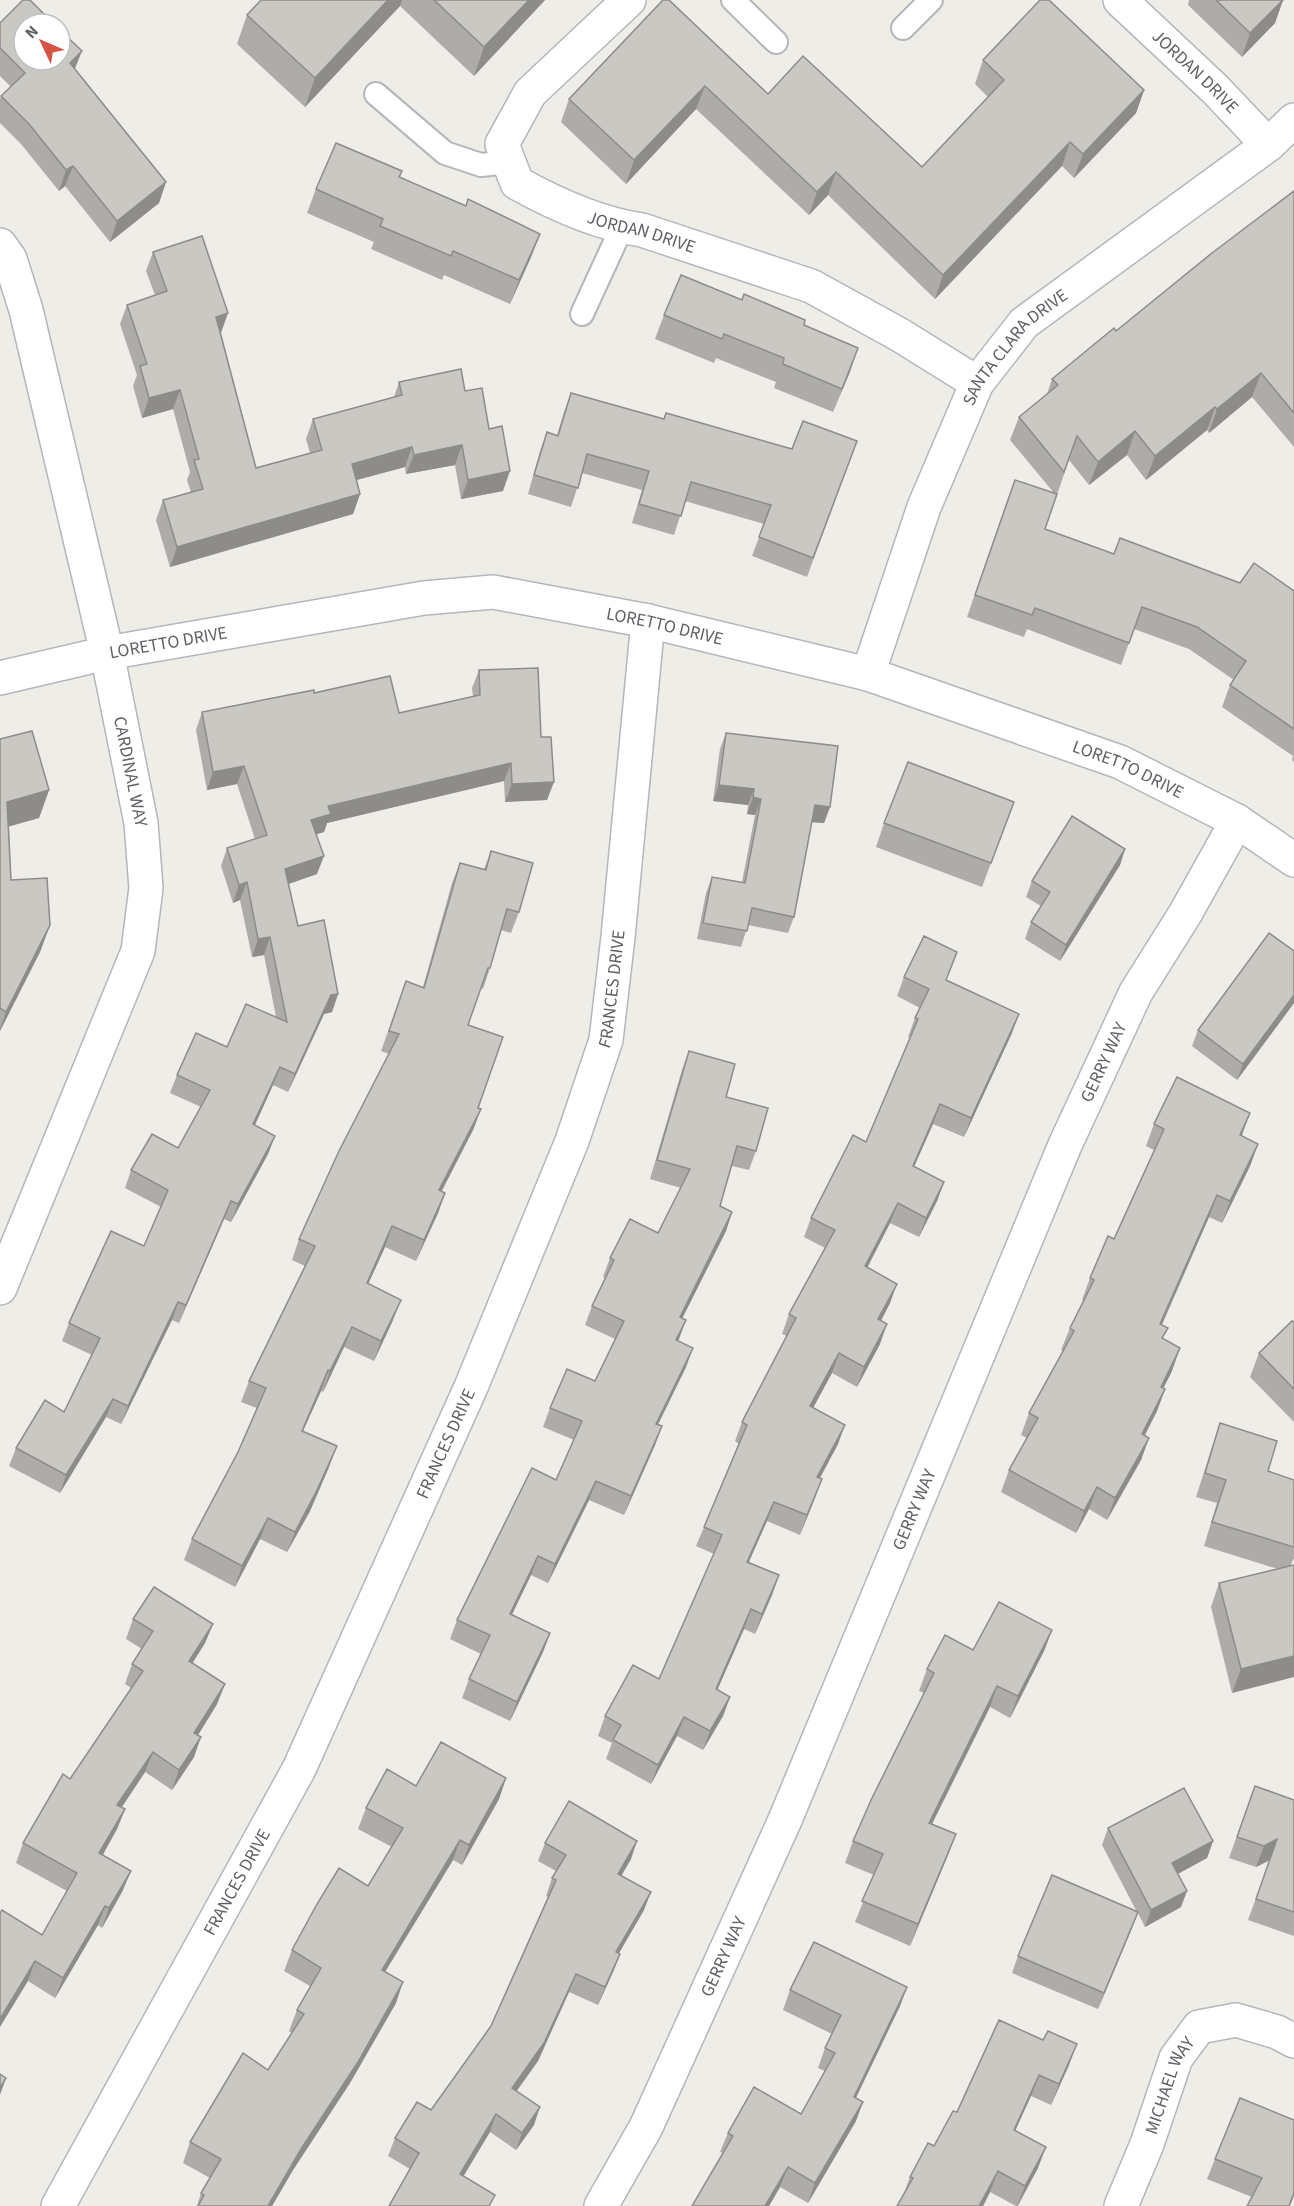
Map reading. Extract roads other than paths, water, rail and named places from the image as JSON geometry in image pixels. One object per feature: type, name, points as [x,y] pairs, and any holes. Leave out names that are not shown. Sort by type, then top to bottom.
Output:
[{"type":"street","name":"JORDAN DRIVE","points":[[629,0],[530,93],[502,144],[517,183],[546,199],[622,227],[642,230],[811,286],[900,335],[977,383]]},
{"type":"street","name":"JORDAN DRIVE","points":[[1120,0],[1215,89],[1268,145]]},
{"type":"street","name":"SANTA CLARA DRIVE","points":[[868,674],[924,507],[977,383],[1024,323],[1268,145],[1294,120]]},
{"type":"street","name":"CARDINAL WAY","points":[[0,245],[10,259],[26,310],[107,653],[141,824],[146,888],[138,951],[0,1288]]},
{"type":"street","name":"LORETTO DRIVE","points":[[0,678],[107,653],[424,598],[493,592],[648,621],[868,674],[1120,762],[1237,821],[1294,860]]},
{"type":"street","name":"FRANCES DRIVE","points":[[58,2206],[299,1768],[471,1387],[572,1142],[606,1040],[648,621]]},
{"type":"street","name":"GERRY WAY","points":[[601,2206],[646,2127],[785,1820],[1065,1145],[1136,992],[1185,914],[1237,821]]},
{"type":"street","name":"MICHAEL WAY","points":[[1121,2206],[1147,2144],[1176,2058],[1199,2027],[1236,2020],[1277,2032],[1294,2042]]},
{"type":"lane","points":[[734,0],[776,42]]},
{"type":"lane","points":[[903,28],[931,0]]},
{"type":"lane","points":[[376,94],[445,153],[481,165],[509,162]]},
{"type":"lane","points":[[582,314],[622,227]]}]
